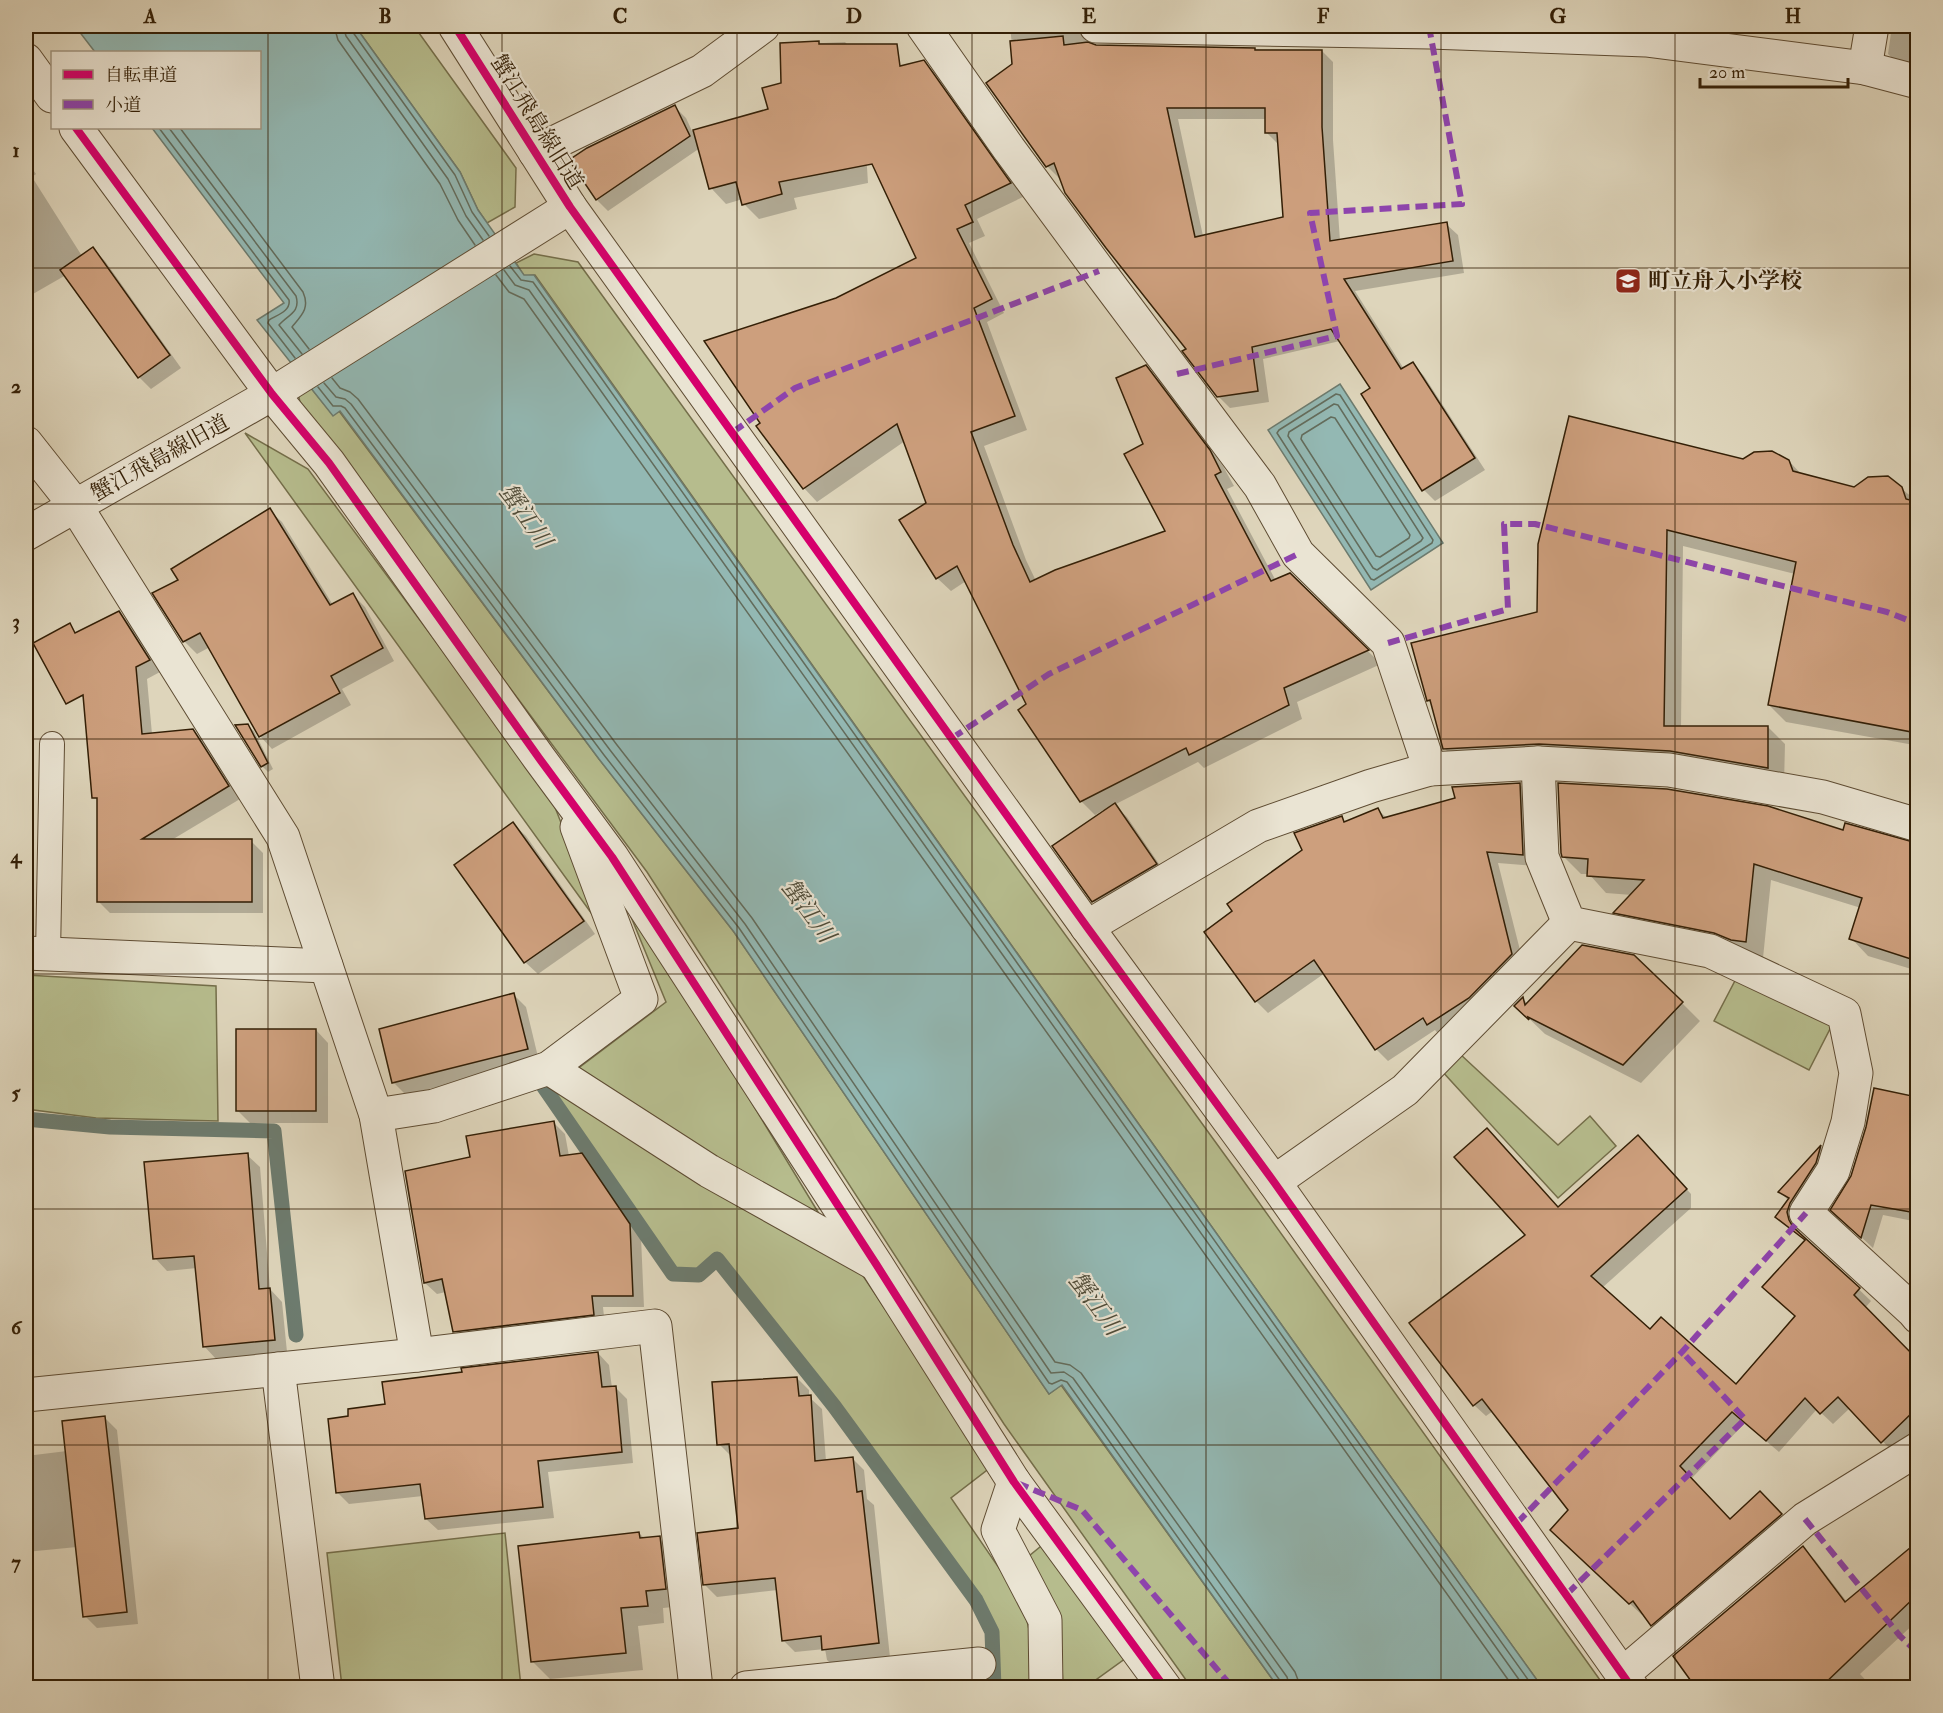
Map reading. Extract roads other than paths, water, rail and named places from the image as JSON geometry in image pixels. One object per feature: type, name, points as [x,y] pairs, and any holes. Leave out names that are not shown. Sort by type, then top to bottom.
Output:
[{"type":"street","name":"蟹江飛島線旧道","points":[[26,534],[280,389],[570,207],[455,26]]},
{"type":"street","points":[[535,152],[702,71],[763,26]]},
{"type":"street","points":[[923,26],[1092,262],[1260,486],[1298,554],[1388,643],[1430,769]]},
{"type":"street","points":[[1096,26],[1442,33],[1646,40],[1865,68],[1917,82]]},
{"type":"street","points":[[1865,68],[1872,26]]},
{"type":"street","points":[[26,60],[51,95]]},
{"type":"street","points":[[77,129],[280,389],[329,464],[612,857],[876,1264],[1014,1482],[1165,1688]]},
{"type":"street","points":[[570,207],[1087,927],[1274,1182],[1628,1681],[1805,1519],[1917,1449]]},
{"type":"street","points":[[26,443],[75,506],[283,837],[376,1115],[417,1354]]},
{"type":"street","points":[[1538,763],[1542,857],[1569,923]]},
{"type":"street","points":[[1087,927],[1258,826],[1371,786],[1430,769],[1538,763],[1669,770],[1823,797],[1917,825]]},
{"type":"street","points":[[376,1115],[434,1106],[549,1068],[641,999],[564,793]]},
{"type":"street","points":[[1274,1182],[1405,1090],[1569,923]]},
{"type":"street","points":[[1569,923],[1710,951],[1844,1014],[1856,1073],[1848,1122],[1833,1171],[1806,1213],[1916,1306]]},
{"type":"street","points":[[37,953],[326,966]]},
{"type":"street","points":[[549,1068],[708,1171],[876,1264]]},
{"type":"street","points":[[26,1395],[417,1354],[655,1326],[696,1688]]},
{"type":"street","points":[[278,1368],[318,1688]]},
{"type":"street","points":[[1014,1482],[998,1530],[1045,1620],[1046,1688]]},
{"type":"street","points":[[746,1688],[979,1664]]},
{"type":"lane","points":[[37,953],[52,744]]},
{"type":"water","name":"蟹江川","points":[[75,26],[355,26],[460,172],[478,210],[524,275],[534,275],[1542,1687],[1278,1687],[1062,1385],[1049,1394],[734,932],[599,759],[340,411],[333,416],[257,320],[284,303],[153,129],[261,129],[261,51],[94,51]]},
{"type":"water","points":[[1340,384],[1443,543],[1371,590],[1268,430]]},
{"type":"waterway","points":[[529,1083],[539,1080],[673,1274],[699,1275],[717,1259],[834,1406],[976,1600],[992,1632],[994,1688]]},
{"type":"waterway","points":[[26,1119],[110,1127],[274,1131],[296,1335]]},
{"type":"place","name":"町立舟入小学校","points":[[1628,281]]}]
